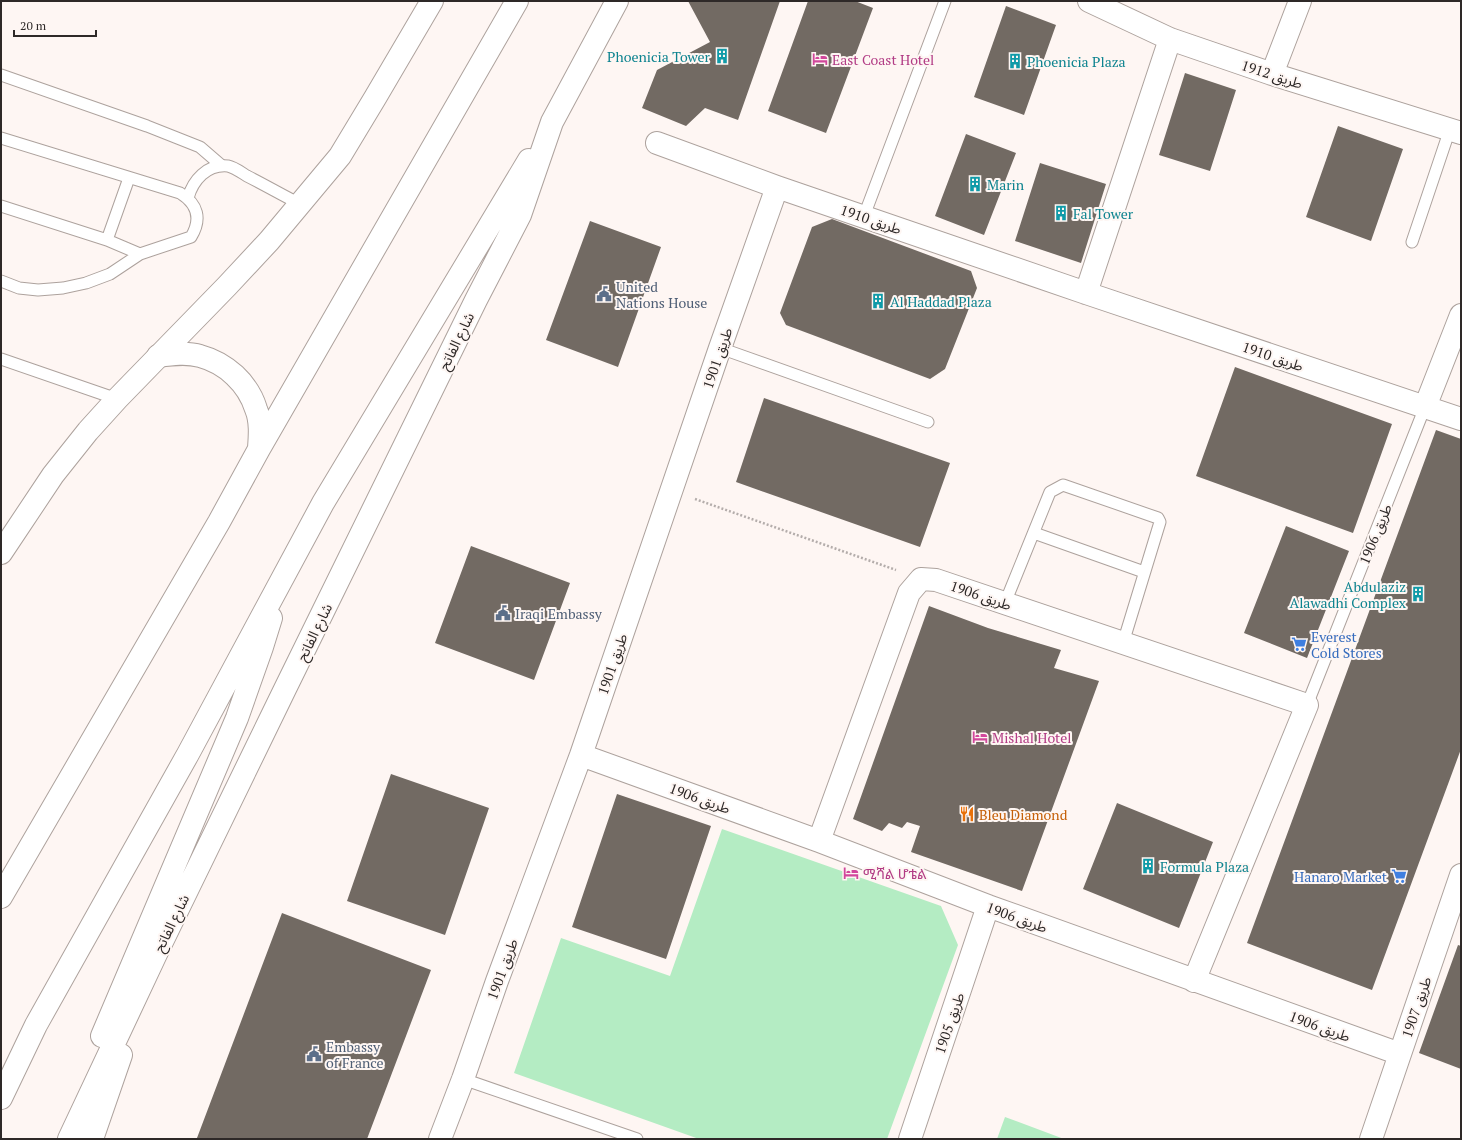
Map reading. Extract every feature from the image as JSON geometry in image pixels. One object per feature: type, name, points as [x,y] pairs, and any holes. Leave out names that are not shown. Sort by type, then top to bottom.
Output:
[{"type":"street","points":[[1,554],[53,475],[88,431],[117,398],[264,247],[340,156],[432,1]]},
{"type":"street","points":[[1,897],[215,529],[259,449],[517,1]]},
{"type":"street","name":"شارع الفاتح","points":[[1,1098],[36,1025],[188,754],[327,497],[552,122],[617,1]]},
{"type":"street","name":"طريق 1912","points":[[1089,1],[1170,39],[1272,74],[1456,131]]},
{"type":"street","points":[[1272,74],[1300,1]]},
{"type":"street","points":[[1086,293],[1170,39]]},
{"type":"street","name":"شارع الفاتح","points":[[68,1139],[156,954],[469,314],[520,216],[552,122]]},
{"type":"street","name":"طريق 1910","points":[[657,142],[777,187],[1461,419]]},
{"type":"street","name":"طريق 1901","points":[[440,1139],[581,755],[720,348],[777,187]]},
{"type":"street","points":[[1425,407],[1461,315]]},
{"type":"street","points":[[158,356],[180,353],[200,356],[219,363],[235,375],[248,391],[257,409],[260,429],[259,449]]},
{"type":"street","points":[[60,1139],[65,1120],[237,718],[262,647],[284,575]]},
{"type":"street","points":[[819,841],[909,593],[920,579]]},
{"type":"street","name":"طريق 1906","points":[[920,579],[936,580],[1307,705],[1194,981]]},
{"type":"street","name":"طريق 1906","points":[[581,755],[819,841],[988,906],[1400,1054]]},
{"type":"street","name":"طريق 1907","points":[[1371,1139],[1461,875]]},
{"type":"street","name":"طريق 1905","points":[[910,1139],[988,906]]},
{"type":"street","points":[[92,1139],[156,954]]},
{"type":"lane","points":[[864,216],[945,1]]},
{"type":"lane","points":[[1,75],[147,126],[200,147],[222,166]]},
{"type":"lane","points":[[1412,242],[1456,131]]},
{"type":"lane","points":[[1,138],[180,193],[188,198],[194,206],[197,215],[197,223],[191,237],[140,254],[110,274],[86,283],[63,288],[38,290],[19,288],[1,281]]},
{"type":"lane","points":[[188,198],[191,188],[197,179],[209,170],[222,166],[229,166],[300,204]]},
{"type":"lane","points":[[107,240],[129,178]]},
{"type":"lane","points":[[1,206],[107,240],[140,254]]},
{"type":"lane","points":[[720,348],[928,422]]},
{"type":"lane","points":[[1,359],[117,398]]},
{"type":"lane","name":"طريق 1906","points":[[1307,705],[1425,407]]},
{"type":"lane","points":[[1004,603],[1050,492],[1063,485],[1151,515],[1158,518],[1160,522],[1123,643]]},
{"type":"lane","points":[[1034,533],[1144,572]]},
{"type":"lane","points":[[463,1079],[637,1139]]},
{"type":"path","points":[[672,491],[920,579]]},
{"type":"green space","points":[[722,829],[941,906],[958,945],[887,1139],[699,1139],[514,1073],[561,938],[670,976]]},
{"type":"green space","points":[[1005,1117],[1064,1139],[997,1139]]},
{"type":"building","name":"Phoenicia Tower","points":[[688,1],[780,1],[738,120],[705,108],[686,126],[642,108],[657,70],[710,42]]},
{"type":"building","name":"East Coast Hotel","points":[[808,1],[855,1],[873,8],[826,133],[768,111]]},
{"type":"building","name":"Phoenicia Plaza","points":[[1006,6],[1056,25],[1024,115],[974,97]]},
{"type":"building","points":[[1185,73],[1236,90],[1210,171],[1159,155]]},
{"type":"building","points":[[1338,126],[1403,149],[1371,241],[1306,217]]},
{"type":"building","name":"Marin","points":[[966,134],[1016,153],[984,235],[935,216]]},
{"type":"building","name":"Fal Tower","points":[[1040,163],[1106,184],[1081,263],[1015,241]]},
{"type":"building","name":"Al Haddad Plaza","points":[[832,219],[971,271],[977,288],[945,369],[930,379],[786,325],[780,313],[812,227]]},
{"type":"building","name":"United Nations House","points":[[590,221],[661,247],[618,367],[546,340]]},
{"type":"building","points":[[1235,367],[1392,424],[1353,533],[1196,476]]},
{"type":"building","points":[[764,398],[950,463],[920,547],[736,482]]},
{"type":"building","name":"Abdulaziz Alawadhi Complex","points":[[1436,430],[1461,439],[1461,749],[1372,990],[1247,943]]},
{"type":"building","points":[[1286,526],[1349,551],[1307,658],[1244,633]]},
{"type":"building","name":"Iraqi Embassy","points":[[471,546],[570,583],[534,680],[435,643]]},
{"type":"building","name":"Mishal Hotel","points":[[929,606],[988,628],[1061,650],[1054,668],[1099,681],[1022,891],[911,852],[920,826],[907,822],[902,828],[889,823],[882,831],[853,819]]},
{"type":"building","points":[[391,774],[489,808],[445,935],[347,901]]},
{"type":"building","points":[[617,794],[711,826],[666,959],[572,927]]},
{"type":"building","name":"Formula Plaza","points":[[1117,803],[1213,842],[1179,928],[1083,889]]},
{"type":"building","name":"Embassy of France","points":[[282,913],[431,970],[367,1139],[197,1138]]},
{"type":"building","points":[[1458,945],[1461,946],[1461,1069],[1419,1053]]},
{"type":"place","name":"Phoenicia Tower","points":[[722,56]]},
{"type":"place","name":"East Coast Hotel","points":[[820,59]]},
{"type":"place","name":"Phoenicia Plaza","points":[[1015,61]]},
{"type":"place","name":"Marin","points":[[975,184]]},
{"type":"place","name":"Fal Tower","points":[[1061,213]]},
{"type":"place","name":"United Nations House","points":[[604,294]]},
{"type":"place","name":"Al Haddad Plaza","points":[[878,301]]},
{"type":"place","name":"Abdulaziz Alawadhi Complex","points":[[1418,594]]},
{"type":"place","name":"Iraqi Embassy","points":[[503,613]]},
{"type":"place","name":"Everest Cold Stores","points":[[1299,644]]},
{"type":"place","name":"Mishal Hotel","points":[[980,737]]},
{"type":"place","name":"Bleu Diamond","points":[[967,814]]},
{"type":"place","name":"Formula Plaza","points":[[1148,866]]},
{"type":"place","name":"ሚሻል ሆቴል","points":[[851,873]]},
{"type":"place","name":"Hanaro Market","points":[[1399,876]]},
{"type":"place","name":"Embassy of France","points":[[314,1054]]}]
